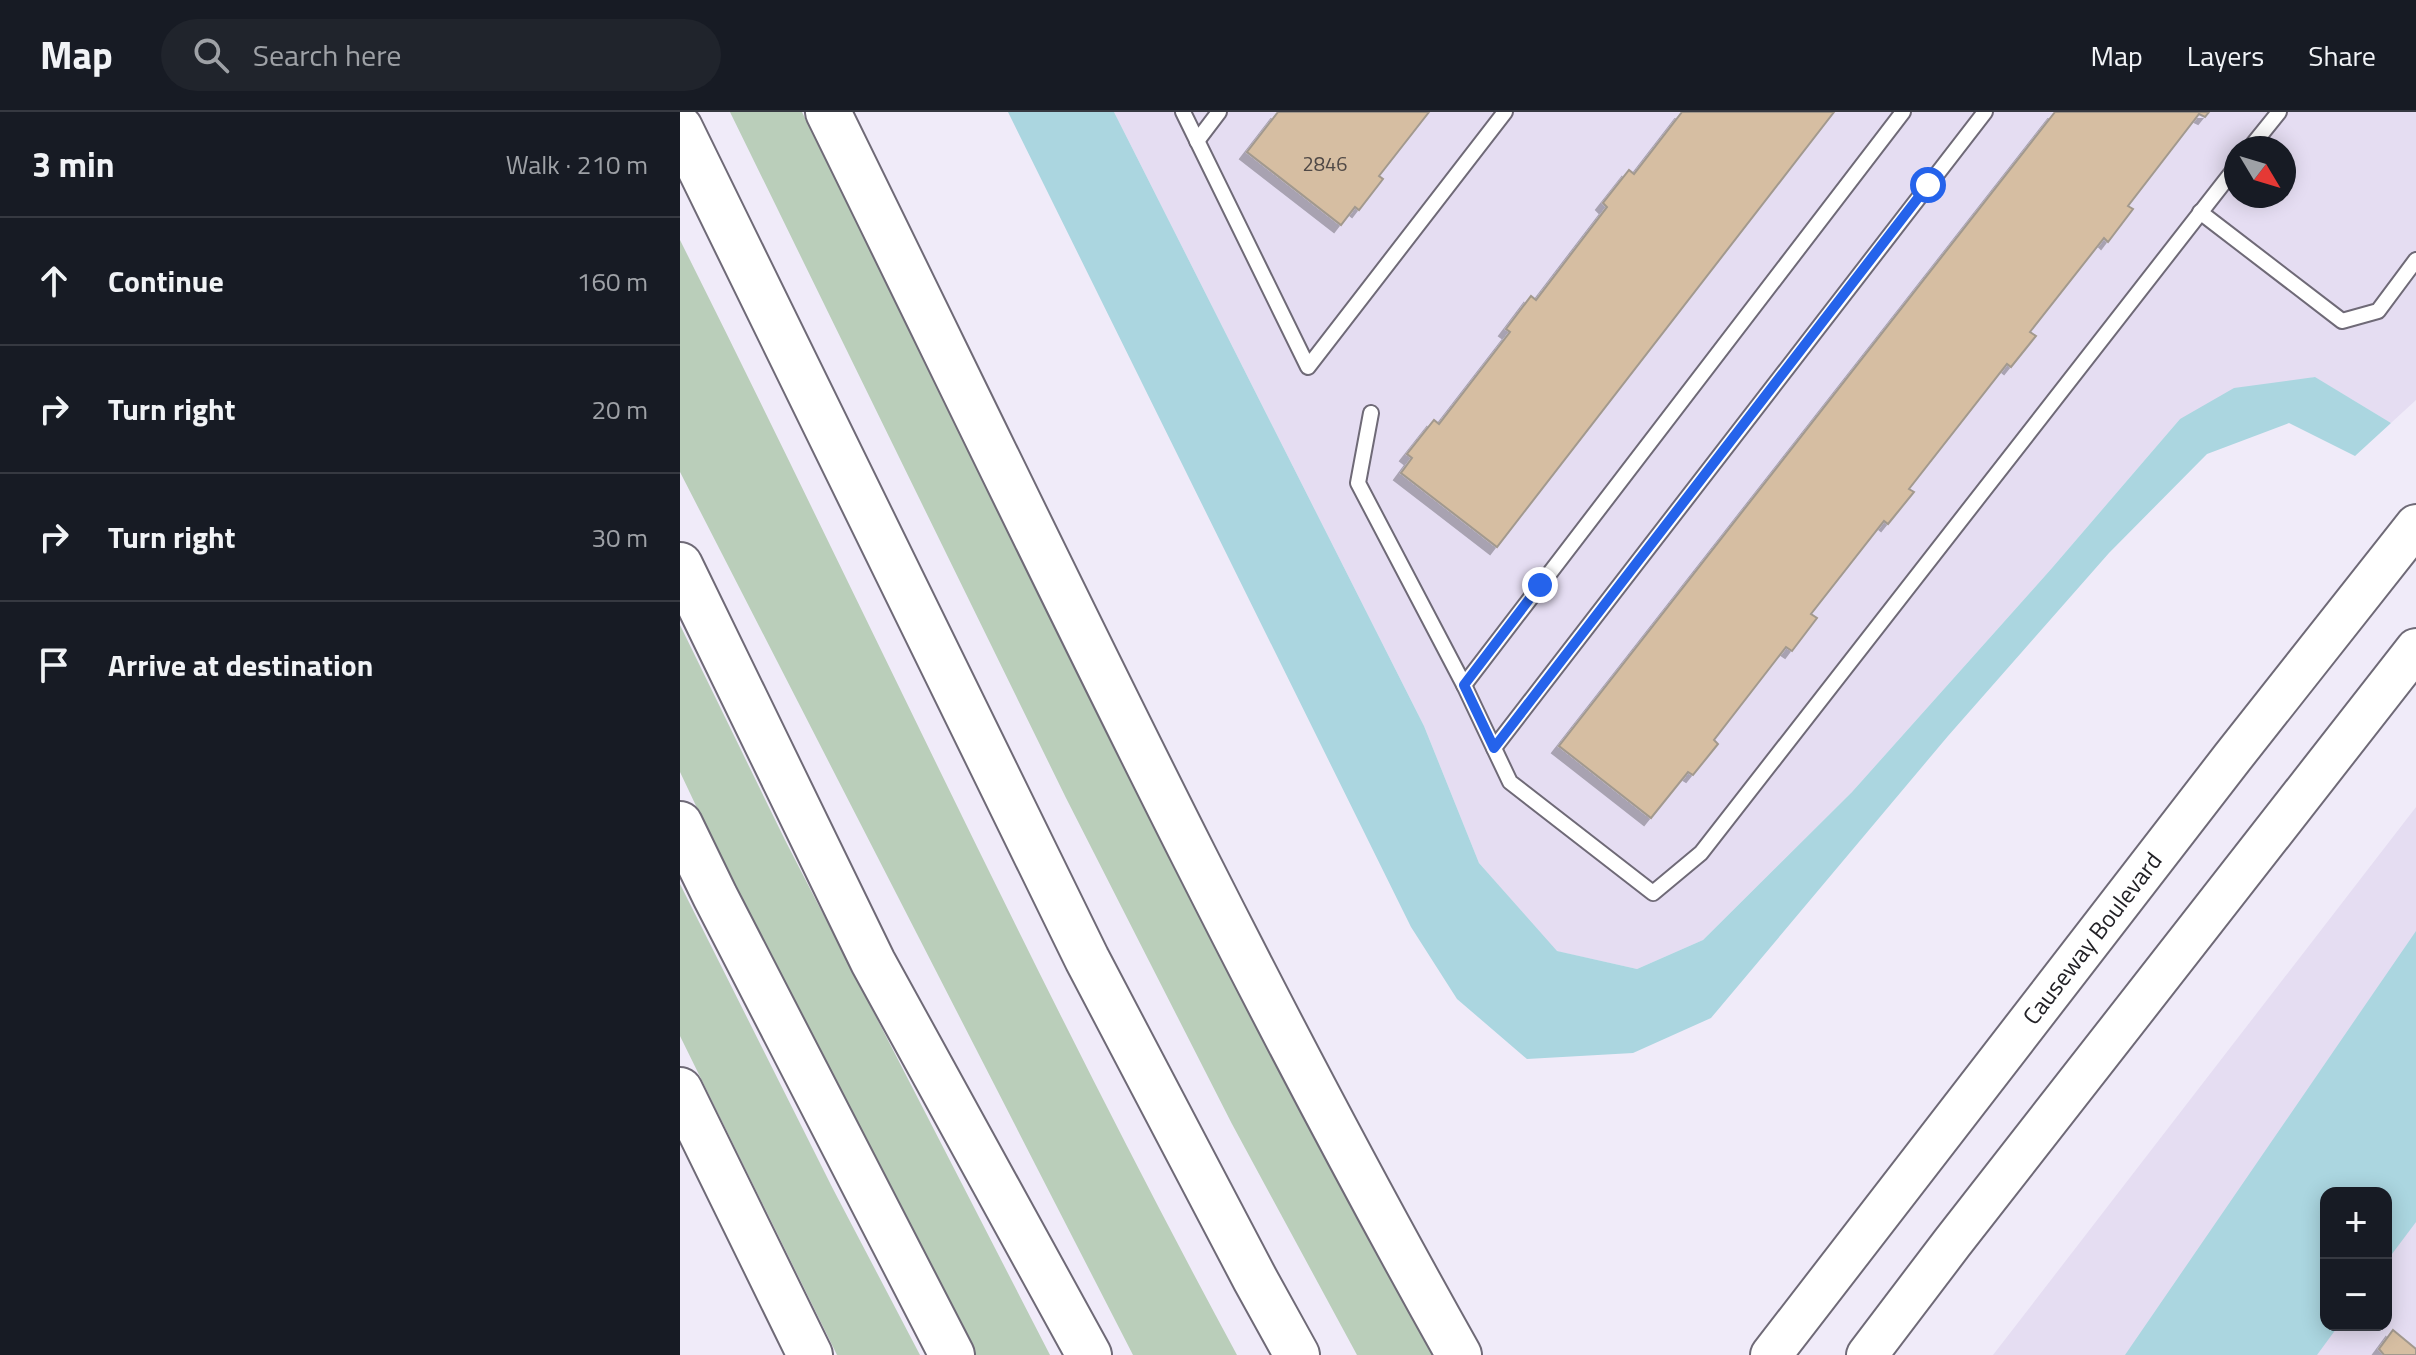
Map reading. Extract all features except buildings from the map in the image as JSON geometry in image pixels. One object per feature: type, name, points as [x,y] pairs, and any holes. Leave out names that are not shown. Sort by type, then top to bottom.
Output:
[{"type":"highway","points":[[828,112],[1214,898],[1328,1116],[1459,1355]]},
{"type":"highway","points":[[680,128],[1087,959],[1297,1355]]},
{"type":"highway","points":[[680,565],[873,962],[1089,1355]]},
{"type":"highway","points":[[680,824],[952,1355]]},
{"type":"highway","points":[[680,1090],[810,1355]]},
{"type":"main road","name":"Causeway Boulevard","points":[[1771,1355],[2416,525]]},
{"type":"main road","points":[[1867,1355],[2416,649]]},
{"type":"lane","points":[[1183,112],[1308,367],[1505,112]]},
{"type":"lane","points":[[1197,141],[1219,112]]},
{"type":"lane","points":[[1464,685],[1903,112]]},
{"type":"lane","points":[[1494,748],[1985,112]]},
{"type":"lane","points":[[2260,136],[2279,112]]},
{"type":"lane","points":[[1371,413],[1358,483],[1464,685],[1510,782],[1653,893],[1701,853],[2224,182]]},
{"type":"lane","points":[[2200,212],[2342,321],[2378,311],[2416,260]]},
{"type":"shaded area","points":[[1114,112],[2416,112],[2416,400],[2391,423],[2314,377],[2180,419],[1852,792],[1703,940],[1637,969],[1556,951],[1479,863],[1424,726]]},
{"type":"shaded area","points":[[2416,807],[2416,1355],[1993,1355]]},
{"type":"green space","points":[[730,112],[802,112],[1193,903],[1306,1123],[1433,1355],[1357,1355],[1232,1124],[1066,798]]},
{"type":"green space","points":[[680,240],[1023,939],[1237,1355],[1133,1355],[680,472]]},
{"type":"green space","points":[[680,625],[785,840],[1050,1355],[969,1355],[859,1150],[680,772]]},
{"type":"green space","points":[[680,884],[920,1355],[837,1355],[680,1036]]},
{"type":"water","points":[[1008,112],[1114,112],[1424,726],[1479,863],[1557,951],[1637,969],[1703,940],[1852,792],[2180,419],[2234,388],[2315,377],[2391,423],[2355,456],[2289,423],[2207,454],[2109,553],[1948,736],[1711,1018],[1633,1053],[1527,1059],[1457,999],[1411,927]]},
{"type":"water","points":[[2416,931],[2416,1222],[2392,1254],[2392,1187],[2320,1187],[2320,1331],[2335,1331],[2317,1355],[2125,1355]]},
{"type":"route","points":[[1540,585],[1464,685],[1494,748],[1928,185]]}]
